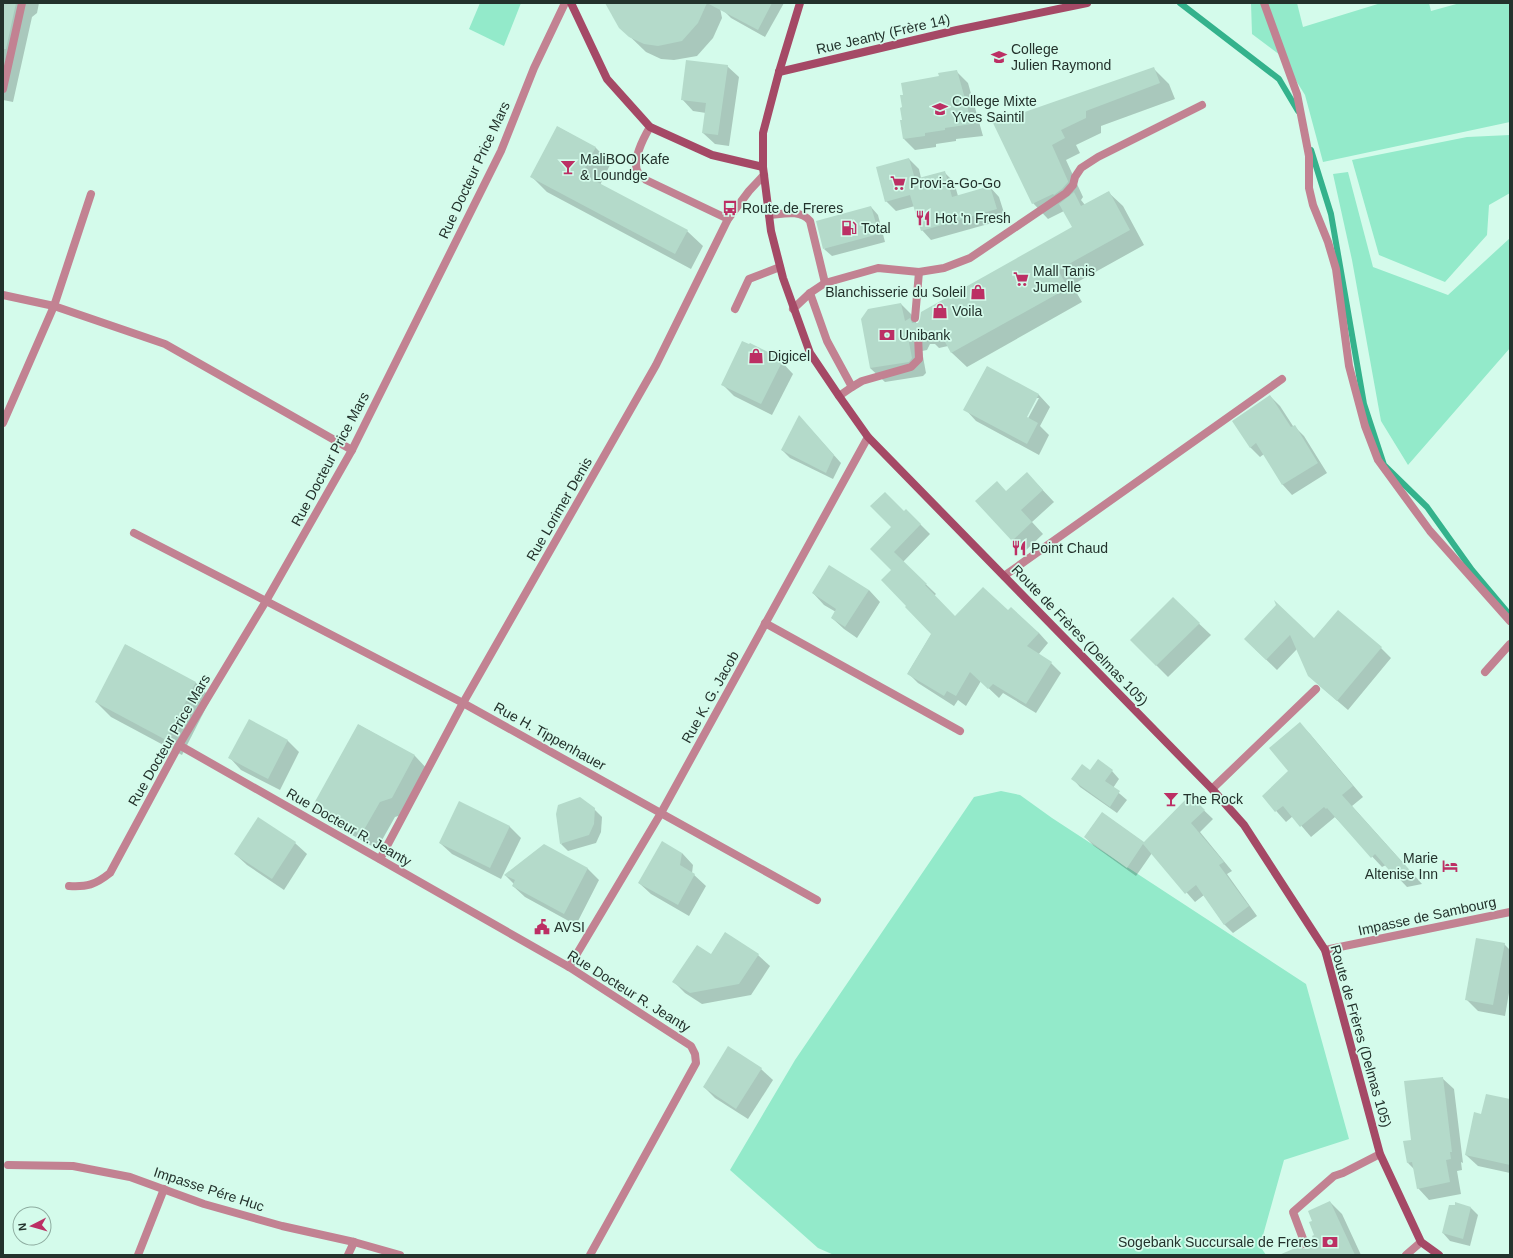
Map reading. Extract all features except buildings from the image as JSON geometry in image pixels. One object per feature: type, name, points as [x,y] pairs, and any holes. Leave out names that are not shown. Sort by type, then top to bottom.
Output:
[{"type":"main road","points":[[571,3],[607,79],[650,127],[712,155],[764,171]]},
{"type":"main road","name":"Route de Frères (Delmas 105)","points":[[800,3],[779,72],[763,133],[764,171],[771,231],[780,267],[793,309],[810,353],[868,436],[1212,789],[1244,825],[1325,950],[1380,1154],[1421,1242],[1439,1255]]},
{"type":"main road","name":"Rue Jeanty (Frère 14)","points":[[779,72],[956,30],[1087,3]]},
{"type":"street","points":[[3,89],[22,3]]},
{"type":"street","name":"Rue Docteur Price Mars","points":[[69,886],[89,886],[99,882],[110,873],[179,745],[266,601],[352,450],[501,151],[534,68],[566,3]]},
{"type":"street","points":[[1264,3],[1297,94],[1309,156],[1309,188],[1312,205],[1328,242],[1336,269],[1349,366],[1365,426],[1378,460],[1430,531],[1510,622]]},
{"type":"street","points":[[793,309],[810,293],[825,283],[878,268],[918,272],[944,268],[970,258],[1066,193],[1073,185],[1075,177],[1081,168],[1098,157],[1202,105]]},
{"type":"street","points":[[650,127],[641,143],[636,164],[639,174],[646,180],[728,219]]},
{"type":"street","name":"Rue Lorimer Denis","points":[[380,859],[463,703],[656,365],[728,219],[764,171]]},
{"type":"street","points":[[3,422],[54,306],[91,194]]},
{"type":"street","points":[[769,215],[789,213],[801,214],[807,217],[810,221],[825,283]]},
{"type":"street","points":[[735,309],[749,279],[780,267]]},
{"type":"street","points":[[915,318],[918,272]]},
{"type":"street","points":[[810,293],[827,341],[852,387]]},
{"type":"street","points":[[3,294],[54,306],[165,344],[352,450]]},
{"type":"street","points":[[839,396],[862,381],[911,368],[919,359],[918,335]]},
{"type":"street","points":[[1004,576],[1282,379]]},
{"type":"street","name":"Rue K. G. Jacob","points":[[569,968],[660,813],[868,436]]},
{"type":"street","name":"Rue H. Tippenhauer","points":[[134,533],[463,703],[817,900]]},
{"type":"street","points":[[766,623],[960,731]]},
{"type":"street","points":[[1484,672],[1510,644]]},
{"type":"street","points":[[1212,789],[1316,689]]},
{"type":"street","name":"Rue Docteur R. Jeanty","points":[[179,745],[569,968],[691,1046],[695,1054],[696,1063],[590,1255]]},
{"type":"street","name":"Impasse de Sambourg","points":[[1325,950],[1510,912]]},
{"type":"street","points":[[1305,1244],[1293,1212],[1334,1176],[1380,1154]]},
{"type":"street","name":"Impasse Pére Huc","points":[[8,1165],[73,1166],[130,1177],[211,1206],[282,1226],[354,1242],[400,1255]]},
{"type":"street","points":[[138,1255],[164,1189]]},
{"type":"street","points":[[348,1255],[354,1242]]},
{"type":"street","points":[[1406,1255],[1421,1242]]},
{"type":"green space","points":[[480,3],[521,3],[504,46],[469,29]]},
{"type":"green space","points":[[1251,3],[1297,3],[1303,27],[1381,3],[1429,3],[1431,11],[1460,3],[1510,3],[1510,122],[1323,162],[1305,95],[1280,55],[1252,34]]},
{"type":"green space","points":[[1510,135],[1510,193],[1489,205],[1487,235],[1445,282],[1379,255],[1352,160],[1467,137]]},
{"type":"green space","points":[[1348,172],[1373,267],[1448,295],[1510,238],[1510,348],[1408,465],[1381,421],[1352,260],[1333,174]]},
{"type":"green space","points":[[1001,791],[1020,795],[1052,818],[1306,984],[1349,1139],[1284,1160],[1260,1246],[1266,1255],[834,1255],[818,1248],[730,1170],[795,1060],[974,797]]},
{"type":"waterway","points":[[1180,3],[1279,79],[1298,111]]},
{"type":"waterway","points":[[1311,150],[1331,214],[1364,404],[1384,465],[1427,507],[1472,570],[1509,614]]},
{"type":"place","name":"College Julien Raymond","points":[[999,57]]},
{"type":"place","name":"College Mixte Yves Saintil","points":[[940,109]]},
{"type":"place","name":"MaliBOO Kafe & Loundge","points":[[568,167]]},
{"type":"place","name":"Provi-a-Go-Go","points":[[898,183]]},
{"type":"place","name":"Route de Freres","points":[[730,208]]},
{"type":"place","name":"Hot 'n Fresh","points":[[923,218]]},
{"type":"place","name":"Total","points":[[849,228]]},
{"type":"place","name":"Mall Tanis Jumelle","points":[[1021,279]]},
{"type":"place","name":"Blanchisserie du Soleil","points":[[978,292]]},
{"type":"place","name":"Voila","points":[[940,311]]},
{"type":"place","name":"Unibank","points":[[887,335]]},
{"type":"place","name":"Digicel","points":[[756,356]]},
{"type":"place","name":"Point Chaud","points":[[1019,548]]},
{"type":"place","name":"The Rock","points":[[1171,799]]},
{"type":"place","name":"Marie Altenise Inn","points":[[1450,866]]},
{"type":"place","name":"AVSI","points":[[542,927]]},
{"type":"place","name":"Sogebank Succursale de Freres","points":[[1330,1242]]}]
